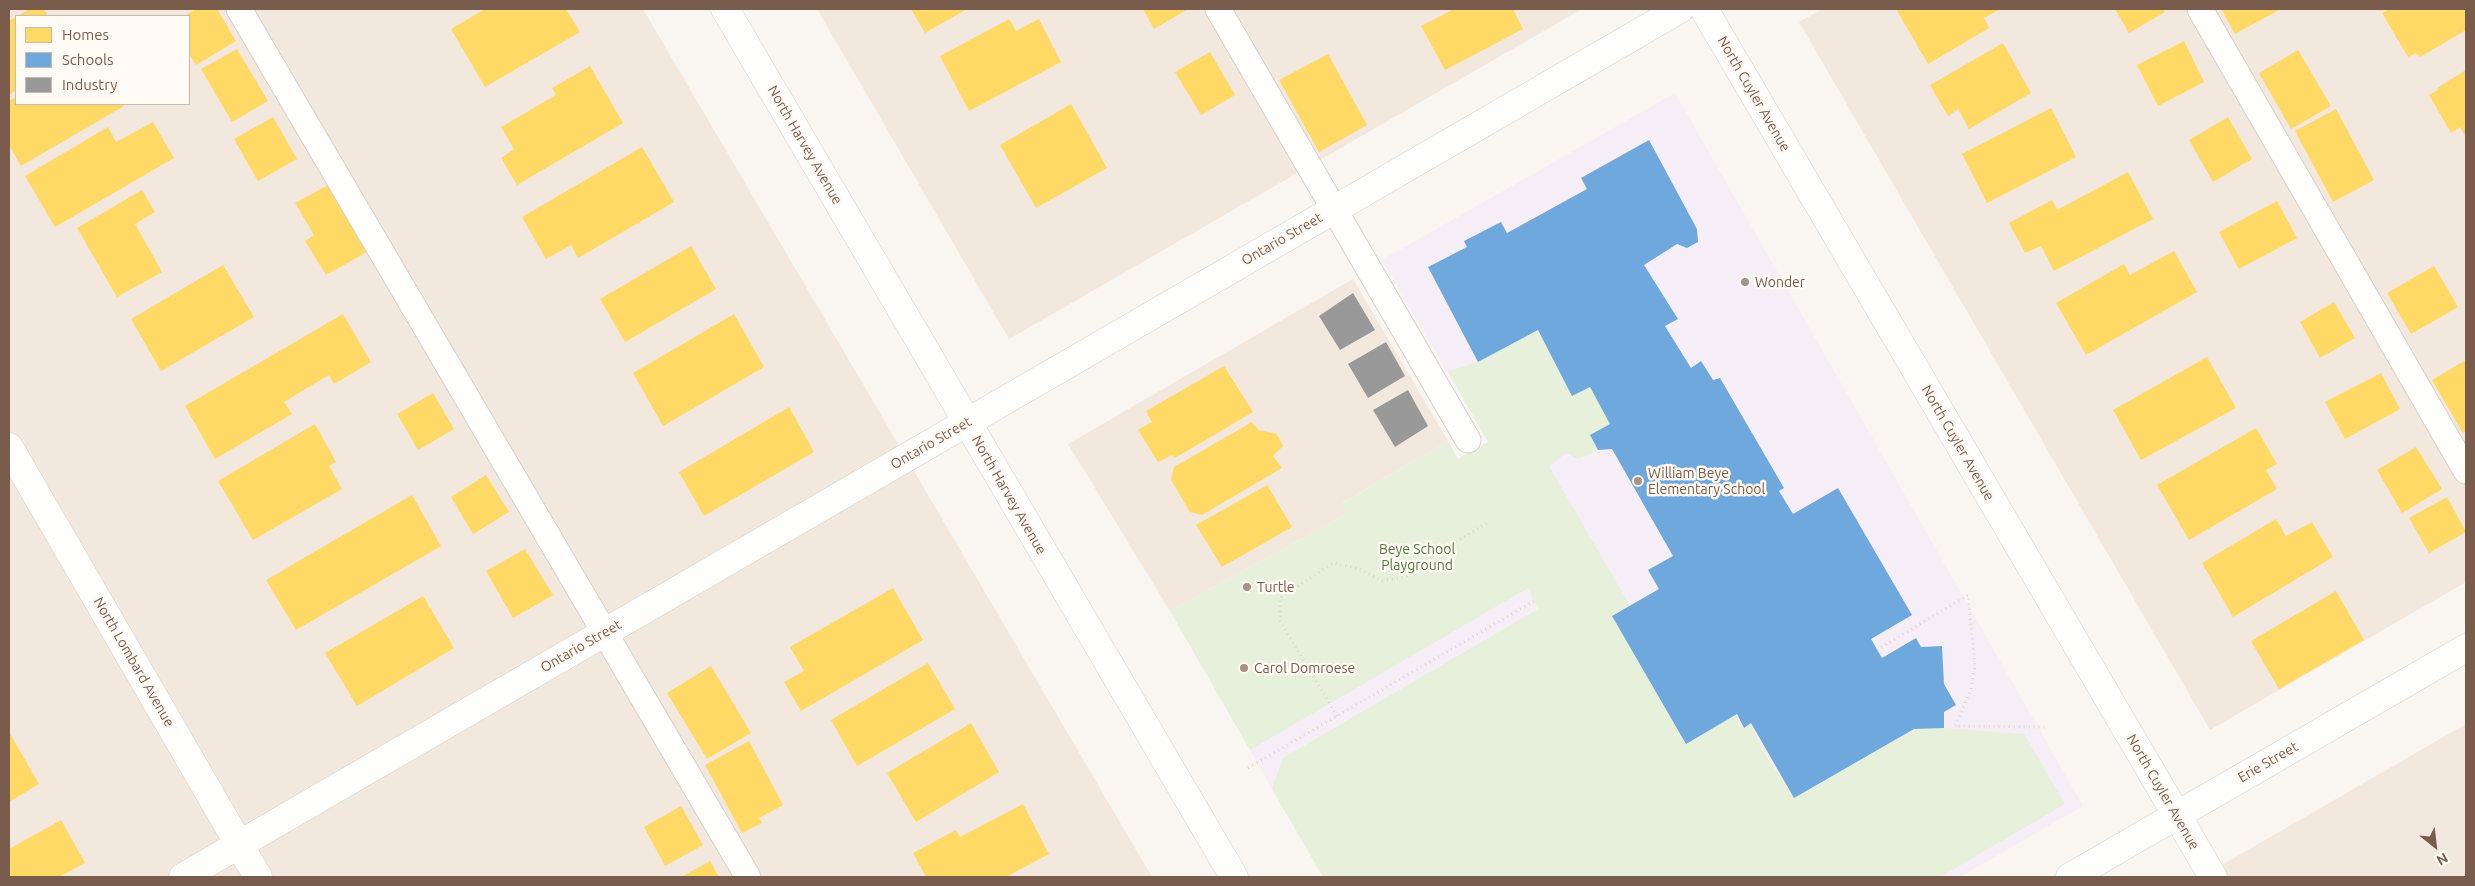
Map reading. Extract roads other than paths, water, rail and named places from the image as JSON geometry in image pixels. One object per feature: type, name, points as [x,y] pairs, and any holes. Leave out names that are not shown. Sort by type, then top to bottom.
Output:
[{"type":"street","name":"North Harvey Avenue","points":[[725,9],[1234,877]]},
{"type":"street","name":"Ontario Street","points":[[183,877],[1680,9]]},
{"type":"street","name":"North Cuyler Avenue","points":[[1704,9],[2213,877]]},
{"type":"street","name":"North Lombard Avenue","points":[[9,446],[258,877]]},
{"type":"street","name":"Erie Street","points":[[2070,877],[2466,648]]},
{"type":"lane","points":[[238,9],[748,877]]},
{"type":"lane","points":[[1218,9],[1468,440]]},
{"type":"lane","points":[[2200,9],[2466,470]]},
{"type":"place","name":"Wonder","points":[[1745,282]]},
{"type":"place","name":"William Beye Elementary School","points":[[1638,481]]},
{"type":"place","name":"Turtle","points":[[1247,587]]},
{"type":"place","name":"Carol Domroese","points":[[1244,668]]},
{"type":"park label","name":"Beye School Playground","points":[[1417,558]]}]
